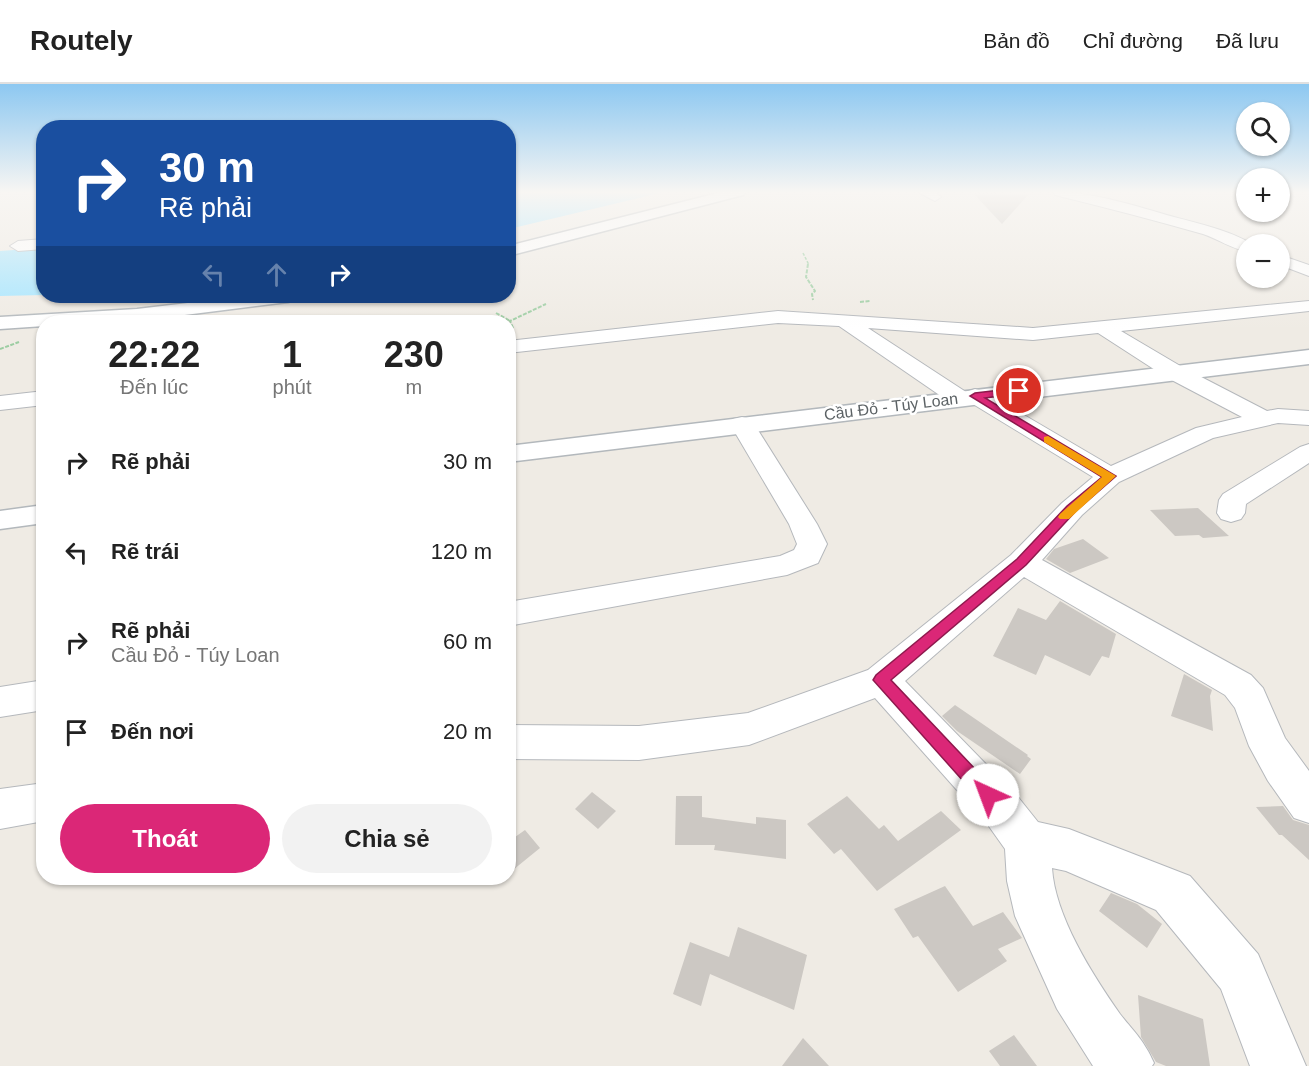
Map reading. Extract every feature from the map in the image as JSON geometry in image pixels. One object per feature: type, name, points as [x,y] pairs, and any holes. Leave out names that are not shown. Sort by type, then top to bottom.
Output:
[{"type":"street","points":[[516,249],[559,238]]},
{"type":"street","points":[[18,246],[36,245]]},
{"type":"street","points":[[1290,264],[1309,271]]},
{"type":"street","points":[[137,315],[232,303]]},
{"type":"street","points":[[516,346],[778,317],[1033,334],[1309,306]]},
{"type":"street","points":[[0,323],[36,321]]},
{"type":"street","points":[[844,321],[967,397],[1110,476]]},
{"type":"street","points":[[1101,327],[1174,372],[1263,419]]},
{"type":"street","name":"Cầu Đỏ - Túy Loan","points":[[516,452],[1309,357]]},
{"type":"street","points":[[0,403],[36,399]]},
{"type":"street","points":[[516,742],[639,743],[749,729],[881,680],[1022,562],[1072,509],[1110,476],[1205,433],[1278,416],[1309,418]]},
{"type":"street","points":[[516,613],[787,565],[807,556],[812,544],[803,524],[742,424]]},
{"type":"street","points":[[1231,513],[1233,500],[1309,452]]},
{"type":"street","points":[[0,520],[36,515]]},
{"type":"street","points":[[1022,562],[1238,685],[1253,702],[1268,744],[1278,762],[1309,804]]},
{"type":"street","points":[[881,680],[1003,811],[1025,840],[1029,855],[1030,881],[1039,916],[1075,991],[1102,1034],[1126,1065]]},
{"type":"street","points":[[0,702],[36,696]]},
{"type":"street","points":[[0,809],[36,803]]},
{"type":"street","points":[[1025,840],[1068,850],[1173,893],[1240,972],[1278,1066]]},
{"type":"path","points":[[803,253],[809,266],[806,277],[815,291],[812,294],[814,307]]},
{"type":"path","points":[[516,318],[546,304]]},
{"type":"path","points":[[496,313],[500,315]]},
{"type":"water","points":[[36,248],[36,295],[0,296],[0,251]]},
{"type":"building","points":[[1198,508],[1229,536],[1203,538],[1199,535],[1175,536],[1150,510]]},
{"type":"building","points":[[1083,539],[1109,558],[1070,573],[1046,559],[1054,549]]},
{"type":"building","points":[[1060,601],[1116,634],[1109,658],[1102,656],[1090,676],[1045,655],[1036,675],[993,656],[1018,608],[1046,620]]},
{"type":"building","points":[[1184,674],[1212,690],[1210,696],[1213,731],[1171,716]]},
{"type":"building","points":[[955,705],[1028,755],[1031,759],[1020,774],[957,731],[942,716]]},
{"type":"building","points":[[592,792],[616,811],[598,829],[575,809]]},
{"type":"building","points":[[676,796],[702,796],[702,817],[756,824],[756,817],[786,820],[786,859],[714,850],[715,845],[675,845]]},
{"type":"building","points":[[847,796],[879,829],[884,825],[898,841],[941,811],[961,830],[877,891],[841,849],[834,854],[807,824]]},
{"type":"building","points":[[1283,806],[1293,820],[1309,825],[1309,860],[1282,835],[1279,835],[1256,807]]},
{"type":"building","points":[[525,830],[540,848],[516,868],[516,836]]},
{"type":"building","points":[[945,886],[973,926],[1003,912],[1022,938],[998,949],[1007,961],[958,992],[918,936],[913,938],[894,909]]},
{"type":"building","points":[[1111,893],[1137,904],[1162,924],[1147,948],[1099,911]]},
{"type":"building","points":[[738,927],[807,955],[794,1010],[710,974],[701,1006],[673,994],[690,942],[729,957]]},
{"type":"building","points":[[1138,995],[1203,1019],[1210,1066],[1166,1066],[1156,1062],[1141,1037]]},
{"type":"building","points":[[1014,1035],[1037,1066],[1000,1066],[989,1051]]},
{"type":"building","points":[[803,1038],[829,1066],[782,1066]]},
{"type":"slow traffic","points":[[1048,439],[1110,476],[1064,517]]},
{"type":"route","points":[[988,795],[881,680],[1022,562],[1072,509],[1110,476],[975,396],[1019,391]]}]
